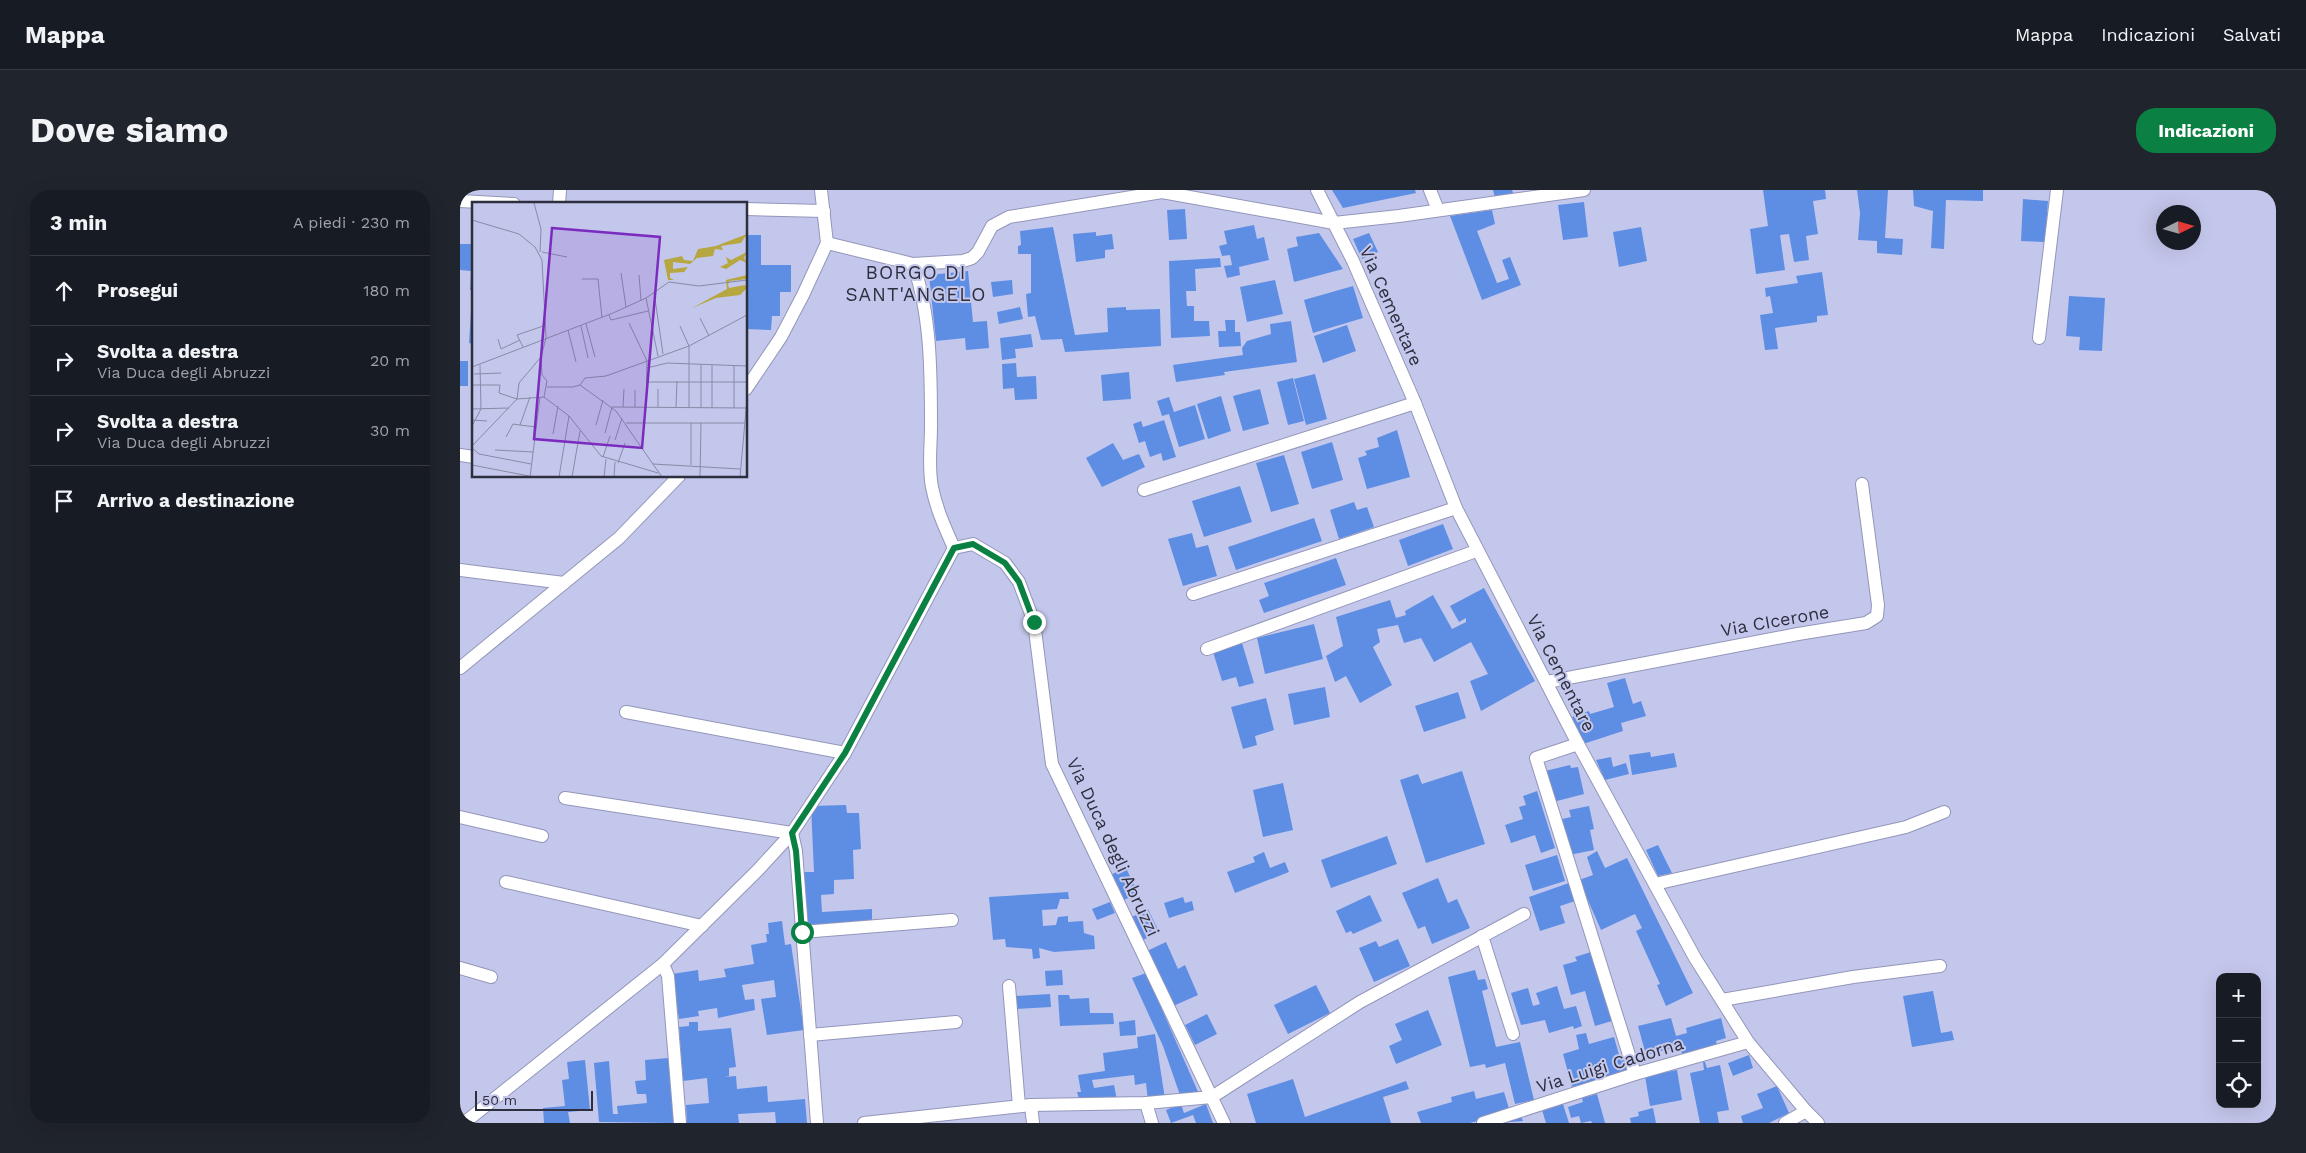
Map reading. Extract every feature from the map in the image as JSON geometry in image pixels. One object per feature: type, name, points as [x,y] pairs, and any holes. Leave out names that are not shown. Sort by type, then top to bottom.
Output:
[{"type":"street","points":[[751,373],[781,337],[799,304],[827,243],[821,190]]},
{"type":"street","name":"Via Cementare","points":[[1317,190],[1334,223],[1415,403],[1456,508],[1476,551],[1547,682],[1578,744],[1694,958],[1748,1042],[1818,1123]]},
{"type":"street","points":[[1430,190],[1438,210]]},
{"type":"street","points":[[827,243],[912,264],[963,261],[972,258],[992,226],[1009,217],[1162,191],[1334,223],[1399,216],[1584,190]]},
{"type":"street","points":[[2039,338],[2057,190]]},
{"type":"street","points":[[460,201],[478,202]]},
{"type":"street","points":[[748,209],[824,211]]},
{"type":"street","points":[[464,1123],[663,964],[792,833],[845,753],[954,548],[942,520],[932,486],[931,372],[917,275],[912,264]]},
{"type":"street","points":[[1144,490],[1415,403]]},
{"type":"street","points":[[460,668],[619,538],[677,478]]},
{"type":"street","name":"Via CIcerone","points":[[1547,682],[1798,634],[1866,623],[1877,616],[1878,605],[1862,484]]},
{"type":"street","points":[[1193,594],[1456,508]]},
{"type":"street","name":"Via Duca degli Abruzzi","points":[[954,548],[973,544],[1005,563],[1019,582],[1034,622],[1052,764],[1224,1123]]},
{"type":"street","points":[[1207,649],[1476,551]]},
{"type":"street","points":[[460,570],[564,583]]},
{"type":"street","points":[[626,712],[845,753]]},
{"type":"street","points":[[1578,744],[1536,758],[1635,1074]]},
{"type":"street","points":[[565,798],[792,833]]},
{"type":"street","points":[[1655,884],[1906,828],[1944,812]]},
{"type":"street","points":[[460,817],[542,836]]},
{"type":"street","points":[[792,833],[796,851],[816,1123]]},
{"type":"street","points":[[506,882],[702,926]]},
{"type":"street","points":[[864,1123],[1025,1106],[1146,1103],[1212,1097],[1360,1002],[1524,914]]},
{"type":"street","points":[[802,932],[952,920]]},
{"type":"street","points":[[1482,936],[1513,1034]]},
{"type":"street","points":[[663,964],[668,976],[680,1123]]},
{"type":"street","points":[[1722,1000],[1754,996],[1833,980],[1940,966]]},
{"type":"street","points":[[460,968],[491,977]]},
{"type":"street","points":[[1009,986],[1025,1106],[1033,1123]]},
{"type":"street","points":[[810,1035],[956,1022]]},
{"type":"street","name":"Via Luigi Cadorna","points":[[1483,1123],[1635,1074],[1748,1042]]},
{"type":"street","points":[[1146,1103],[1152,1123]]},
{"type":"street","points":[[1785,1123],[1806,1111]]},
{"type":"building","points":[[1332,190],[1415,190],[1416,193],[1343,208]]},
{"type":"building","points":[[1493,190],[1512,190],[1514,196],[1496,201]]},
{"type":"building","points":[[1763,190],[1825,190],[1826,199],[1813,201],[1818,234],[1806,236],[1809,260],[1794,262],[1789,234],[1780,235],[1785,270],[1756,274],[1750,229],[1768,226]]},
{"type":"building","points":[[1857,190],[1888,190],[1885,238],[1903,239],[1902,255],[1877,253],[1877,241],[1858,240],[1860,213]]},
{"type":"building","points":[[1913,190],[1983,190],[1983,201],[1946,200],[1944,249],[1931,248],[1933,211],[1914,206]]},
{"type":"building","points":[[2023,199],[2048,201],[2045,242],[2021,241]]},
{"type":"building","points":[[1584,202],[1588,237],[1563,240],[1558,205]]},
{"type":"building","points":[[1185,209],[1187,239],[1169,240],[1167,210]]},
{"type":"building","points":[[1492,210],[1495,224],[1477,231],[1497,283],[1509,279],[1502,260],[1510,257],[1521,285],[1482,300],[1450,216]]},
{"type":"building","points":[[1254,225],[1257,239],[1264,237],[1269,260],[1239,267],[1240,275],[1227,278],[1224,266],[1232,265],[1230,255],[1222,256],[1219,246],[1227,244],[1224,231]]},
{"type":"building","points":[[1053,227],[1075,335],[1108,332],[1107,308],[1126,307],[1126,310],[1160,309],[1161,346],[1065,352],[1062,339],[1041,340],[1035,316],[1028,317],[1026,294],[1031,293],[1031,254],[1018,254],[1018,246],[1021,245],[1020,231]]},
{"type":"building","points":[[1641,227],[1647,261],[1619,267],[1613,232]]},
{"type":"building","points":[[1096,232],[1096,236],[1112,234],[1114,249],[1105,250],[1105,258],[1076,262],[1073,234]]},
{"type":"building","points":[[1319,233],[1343,269],[1294,282],[1287,249],[1298,246],[1296,237]]},
{"type":"building","points":[[1369,233],[1378,252],[1362,259],[1353,239]]},
{"type":"building","points":[[748,235],[761,235],[761,265],[791,265],[791,292],[780,292],[780,316],[772,316],[771,330],[748,329]]},
{"type":"building","points":[[460,244],[472,244],[472,290],[470,290],[471,271],[460,270]]},
{"type":"building","points":[[1220,258],[1221,267],[1195,269],[1196,291],[1186,291],[1187,306],[1194,306],[1194,321],[1209,321],[1210,336],[1171,338],[1169,261]]},
{"type":"building","points":[[968,271],[973,322],[987,321],[989,348],[966,350],[965,338],[936,341],[929,275]]},
{"type":"building","points":[[1822,272],[1828,315],[1817,316],[1817,322],[1775,328],[1778,349],[1765,350],[1760,315],[1773,313],[1770,296],[1766,297],[1765,288],[1798,283],[1796,276]]},
{"type":"building","points":[[1012,280],[1013,294],[993,297],[991,282]]},
{"type":"building","points":[[1275,280],[1283,314],[1247,322],[1240,287]]},
{"type":"building","points":[[1353,286],[1363,318],[1313,333],[1304,300]]},
{"type":"building","points":[[2069,296],[2105,298],[2102,351],[2079,350],[2080,337],[2066,336]]},
{"type":"building","points":[[1020,307],[1023,319],[999,324],[997,312]]},
{"type":"building","points":[[471,312],[472,344],[469,343]]},
{"type":"building","points":[[1225,320],[1235,320],[1235,332],[1240,332],[1241,346],[1219,347],[1218,331],[1226,331]]},
{"type":"building","points":[[1291,321],[1297,362],[1224,372],[1225,375],[1176,382],[1173,365],[1243,355],[1242,348],[1247,341],[1271,334],[1270,324]]},
{"type":"building","points":[[1347,325],[1356,351],[1323,363],[1314,336]]},
{"type":"building","points":[[1031,334],[1033,347],[1015,349],[1016,358],[1002,360],[1000,338]]},
{"type":"building","points":[[460,361],[468,361],[468,386],[460,386]]},
{"type":"building","points":[[1016,363],[1017,377],[1036,376],[1037,399],[1015,400],[1014,388],[1003,389],[1002,364]]},
{"type":"building","points":[[1129,372],[1131,399],[1103,401],[1101,375]]},
{"type":"building","points":[[1315,374],[1327,419],[1306,425],[1294,379]]},
{"type":"building","points":[[1293,378],[1304,421],[1288,425],[1277,382]]},
{"type":"building","points":[[1260,389],[1269,424],[1243,431],[1233,396]]},
{"type":"building","points":[[1221,396],[1231,431],[1208,439],[1197,404]]},
{"type":"building","points":[[1169,397],[1174,412],[1195,405],[1205,439],[1179,447],[1169,414],[1162,416],[1157,401]]},
{"type":"building","points":[[1164,420],[1176,457],[1163,461],[1161,453],[1150,457],[1145,441],[1139,443],[1133,424],[1141,421],[1143,427]]},
{"type":"building","points":[[1397,430],[1410,477],[1367,489],[1358,458],[1367,455],[1365,451],[1379,447],[1377,438]]},
{"type":"building","points":[[1332,442],[1343,480],[1312,489],[1301,452]]},
{"type":"building","points":[[1113,443],[1123,460],[1139,454],[1145,467],[1102,487],[1086,458]]},
{"type":"building","points":[[1284,455],[1299,504],[1271,512],[1256,463]]},
{"type":"building","points":[[1240,486],[1252,522],[1204,537],[1192,501]]},
{"type":"building","points":[[1354,502],[1357,510],[1367,507],[1374,527],[1339,539],[1330,510]]},
{"type":"building","points":[[1314,518],[1322,541],[1236,570],[1228,547]]},
{"type":"building","points":[[1443,524],[1453,549],[1408,566],[1399,540]]},
{"type":"building","points":[[1192,533],[1196,548],[1208,545],[1217,576],[1183,586],[1168,539]]},
{"type":"building","points":[[1336,558],[1346,585],[1264,613],[1259,600],[1269,596],[1264,583]]},
{"type":"building","points":[[1484,588],[1535,681],[1481,711],[1470,681],[1488,674],[1471,642],[1434,662],[1421,638],[1404,643],[1398,625],[1377,629],[1380,642],[1373,647],[1392,685],[1360,703],[1346,676],[1335,682],[1326,656],[1343,646],[1336,617],[1390,600],[1396,618],[1406,615],[1405,611],[1433,595],[1452,629],[1466,622],[1466,618],[1459,622],[1450,606]]},
{"type":"building","points":[[1314,624],[1323,659],[1265,674],[1257,638]]},
{"type":"building","points":[[1242,643],[1254,683],[1239,687],[1236,677],[1222,681],[1213,652]]},
{"type":"building","points":[[1625,678],[1633,704],[1641,701],[1646,716],[1621,723],[1623,731],[1583,744],[1572,717],[1589,711],[1590,714],[1614,707],[1607,683]]},
{"type":"building","points":[[1325,687],[1330,717],[1294,725],[1288,694]]},
{"type":"building","points":[[1458,692],[1466,718],[1424,732],[1415,706]]},
{"type":"building","points":[[1266,698],[1274,730],[1255,736],[1257,745],[1243,749],[1231,707]]},
{"type":"building","points":[[1650,752],[1651,757],[1674,753],[1677,767],[1632,775],[1629,755]]},
{"type":"building","points":[[1611,757],[1613,767],[1626,763],[1629,774],[1605,780],[1596,760]]},
{"type":"building","points":[[1570,765],[1571,768],[1578,767],[1584,794],[1553,802],[1545,771]]},
{"type":"building","points":[[1462,771],[1485,844],[1426,863],[1400,780],[1418,774],[1422,784]]},
{"type":"building","points":[[1283,783],[1293,830],[1263,837],[1253,790]]},
{"type":"building","points":[[1537,791],[1555,848],[1541,853],[1535,835],[1511,843],[1505,825],[1523,819],[1519,807],[1526,805],[1523,796]]},
{"type":"building","points":[[846,805],[847,813],[859,813],[861,849],[853,850],[854,879],[834,880],[834,894],[821,895],[822,912],[872,909],[872,924],[806,927],[803,872],[814,872],[811,806]]},
{"type":"building","points":[[1589,806],[1594,829],[1590,830],[1594,850],[1569,855],[1562,819],[1571,817],[1569,810]]},
{"type":"building","points":[[1387,836],[1397,864],[1331,888],[1321,860]]},
{"type":"building","points":[[1658,845],[1672,873],[1658,876],[1646,850]]},
{"type":"building","points":[[1597,851],[1605,868],[1627,858],[1693,993],[1666,1006],[1657,985],[1660,984],[1636,931],[1642,928],[1635,914],[1601,930],[1579,880],[1593,875],[1587,857]]},
{"type":"building","points":[[1264,852],[1270,868],[1285,862],[1289,872],[1235,893],[1227,872],[1255,862],[1253,857]]},
{"type":"building","points":[[1557,855],[1565,881],[1533,891],[1525,865]]},
{"type":"building","points":[[1126,868],[1138,893],[1124,900],[1112,874]]},
{"type":"building","points":[[1438,878],[1448,903],[1457,899],[1470,928],[1432,944],[1425,926],[1418,929],[1402,893]]},
{"type":"building","points":[[1569,883],[1575,901],[1560,906],[1565,923],[1540,931],[1529,897]]},
{"type":"building","points":[[1068,892],[1069,899],[1060,899],[1057,909],[1042,910],[1043,926],[1056,925],[1058,917],[1068,916],[1068,922],[1083,921],[1084,933],[1094,936],[1095,949],[1054,952],[1039,948],[1040,958],[1033,959],[1032,949],[1006,947],[1005,939],[993,940],[989,897]]},
{"type":"building","points":[[1370,895],[1382,921],[1353,934],[1351,931],[1346,933],[1336,911]]},
{"type":"building","points":[[1183,897],[1185,903],[1192,901],[1194,910],[1169,918],[1164,903]]},
{"type":"building","points":[[1110,902],[1115,913],[1097,920],[1092,909]]},
{"type":"building","points":[[1148,909],[1159,932],[1143,940],[1132,917]]},
{"type":"building","points":[[782,921],[785,945],[791,944],[804,1030],[767,1035],[761,999],[776,997],[774,980],[742,985],[745,1000],[754,999],[755,1010],[718,1018],[717,1008],[698,1011],[699,1016],[679,1019],[672,974],[698,970],[699,981],[726,977],[724,969],[754,964],[751,945],[767,942],[766,934],[769,934],[768,923]]},
{"type":"building","points":[[1398,939],[1410,966],[1374,982],[1359,948],[1376,941],[1379,947]]},
{"type":"building","points":[[1166,942],[1178,969],[1185,965],[1198,995],[1171,1007],[1147,951]]},
{"type":"building","points":[[1591,952],[1612,1021],[1595,1026],[1585,991],[1571,995],[1563,965],[1577,961],[1575,957]]},
{"type":"building","points":[[1062,970],[1063,985],[1046,986],[1045,971]]},
{"type":"building","points":[[1475,970],[1478,980],[1485,979],[1488,989],[1482,991],[1496,1047],[1520,1042],[1534,1100],[1515,1104],[1505,1063],[1486,1068],[1485,1064],[1470,1067],[1448,977]]},
{"type":"building","points":[[1146,973],[1199,1094],[1181,1098],[1163,1046],[1132,978]]},
{"type":"building","points":[[1316,985],[1330,1013],[1288,1034],[1274,1005]]},
{"type":"building","points":[[1557,986],[1564,1009],[1576,1006],[1582,1026],[1574,1029],[1573,1026],[1549,1033],[1545,1020],[1521,1025],[1511,993],[1528,988],[1533,1006],[1540,1004],[1536,993]]},
{"type":"building","points":[[1933,991],[1941,1033],[1952,1031],[1954,1040],[1912,1047],[1903,996]]},
{"type":"building","points":[[1050,994],[1051,1007],[1015,1009],[1014,996]]},
{"type":"building","points":[[1058,995],[1069,995],[1070,999],[1089,998],[1090,1013],[1113,1013],[1114,1024],[1060,1026]]},
{"type":"building","points":[[1428,1010],[1442,1045],[1396,1064],[1389,1046],[1402,1040],[1395,1024]]},
{"type":"building","points":[[1207,1014],[1217,1034],[1195,1045],[1185,1025]]},
{"type":"building","points":[[1671,1018],[1676,1036],[1687,1033],[1686,1028],[1721,1018],[1726,1038],[1716,1041],[1718,1049],[1683,1058],[1680,1046],[1646,1055],[1638,1026]]},
{"type":"building","points":[[1135,1020],[1136,1035],[1120,1036],[1119,1022]]},
{"type":"building","points":[[689,1022],[698,1022],[698,1031],[731,1028],[736,1067],[729,1068],[729,1076],[724,1077],[736,1076],[737,1089],[767,1086],[768,1102],[805,1099],[807,1123],[776,1123],[775,1112],[738,1114],[739,1123],[687,1123],[686,1105],[709,1103],[707,1078],[683,1081],[679,1027],[689,1026]]},
{"type":"building","points":[[1586,1033],[1589,1044],[1614,1037],[1620,1058],[1624,1057],[1628,1072],[1572,1087],[1563,1054],[1579,1049],[1576,1035]]},
{"type":"building","points":[[1155,1034],[1165,1099],[1148,1101],[1146,1083],[1135,1085],[1134,1075],[1092,1080],[1094,1088],[1114,1085],[1117,1100],[1080,1102],[1077,1092],[1081,1092],[1078,1075],[1105,1071],[1103,1053],[1138,1048],[1137,1037]]},
{"type":"building","points":[[1749,1055],[1753,1068],[1733,1076],[1728,1063]]},
{"type":"building","points":[[668,1058],[674,1123],[599,1122],[594,1063],[609,1061],[613,1114],[618,1114],[617,1106],[647,1103],[646,1094],[637,1094],[635,1081],[646,1080],[645,1060]]},
{"type":"building","points":[[585,1060],[590,1110],[568,1112],[570,1123],[544,1123],[543,1108],[565,1106],[562,1080],[569,1079],[567,1062]]},
{"type":"building","points":[[1703,1062],[1705,1062],[1707,1068],[1720,1065],[1729,1110],[1717,1112],[1719,1123],[1700,1123],[1690,1073],[1704,1070]]},
{"type":"building","points":[[1677,1070],[1682,1100],[1650,1106],[1645,1076]]},
{"type":"building","points":[[1293,1079],[1305,1117],[1406,1081],[1409,1089],[1383,1097],[1391,1123],[1256,1123],[1247,1094]]},
{"type":"building","points":[[1777,1086],[1789,1113],[1769,1123],[1743,1123],[1741,1116],[1763,1108],[1757,1094]]},
{"type":"building","points":[[1474,1091],[1476,1099],[1504,1092],[1510,1112],[1470,1123],[1421,1123],[1417,1112],[1452,1102],[1451,1097]]},
{"type":"building","points":[[1597,1094],[1605,1123],[1592,1123],[1591,1121],[1581,1123],[1579,1116],[1571,1118],[1568,1107],[1583,1102],[1582,1098]]},
{"type":"building","points":[[1181,1104],[1184,1113],[1206,1104],[1213,1123],[1196,1123],[1193,1115],[1171,1123],[1166,1110]]},
{"type":"building","points":[[1563,1104],[1569,1123],[1546,1123],[1542,1110]]},
{"type":"building","points":[[1653,1108],[1656,1123],[1631,1123],[1630,1118],[1639,1116],[1638,1112]]},
{"type":"building","points":[[1521,1116],[1523,1121],[1498,1123]]},
{"type":"district","name":"BORGO DI SANT'ANGELO","points":[[916,283]]},
{"type":"route","points":[[802,932],[796,851],[792,833],[845,753],[954,548],[973,544],[1005,563],[1019,582],[1034,622]]}]
